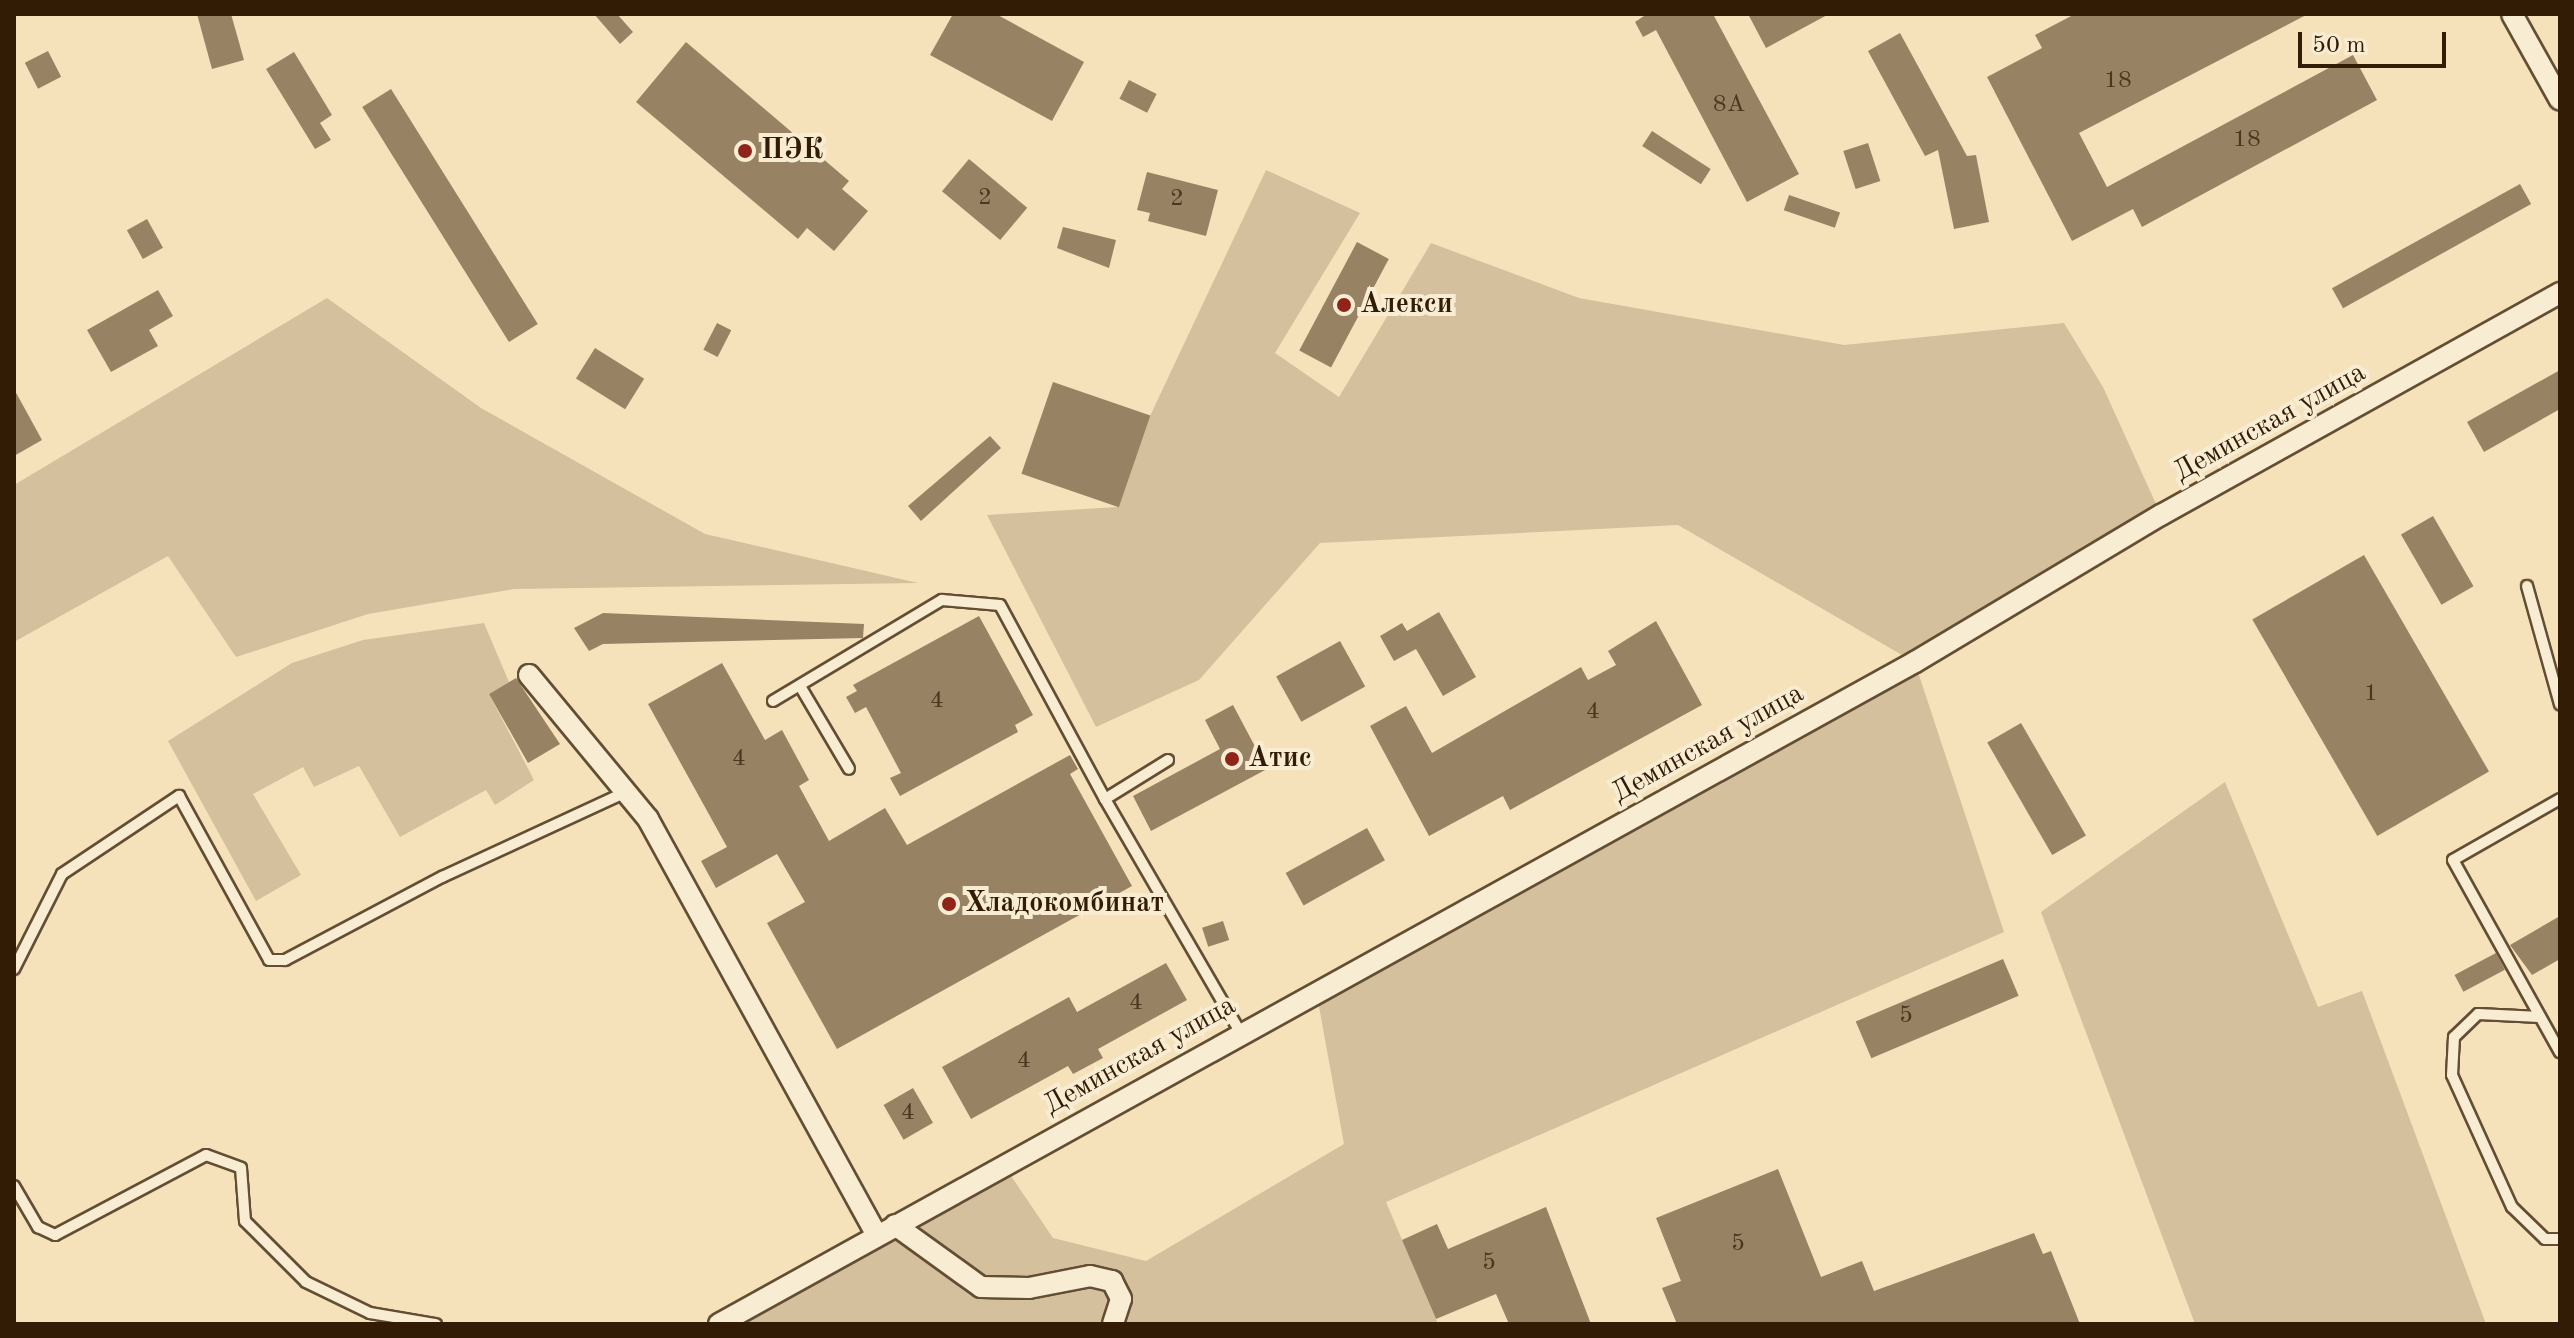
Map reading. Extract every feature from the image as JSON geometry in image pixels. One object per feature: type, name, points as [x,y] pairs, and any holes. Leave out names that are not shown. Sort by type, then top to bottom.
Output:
[{"type":"street","points":[[2512,14],[2560,100]]},
{"type":"street","name":"Деминская улица","points":[[719,1324],[1240,1032],[1915,662],[2161,515],[2560,293]]},
{"type":"street","points":[[529,675],[626,792],[683,879],[886,1230],[981,1287],[1029,1288],[1090,1276],[1112,1281],[1121,1299],[1113,1324]]},
{"type":"lane","points":[[2527,586],[2560,704]]},
{"type":"lane","points":[[773,701],[942,600],[1000,605],[1105,799],[1240,1032]]},
{"type":"lane","points":[[800,686],[849,769]]},
{"type":"lane","points":[[1105,799],[1168,760]]},
{"type":"lane","points":[[14,969],[62,874],[179,796],[269,960],[285,960],[442,877],[626,792]]},
{"type":"lane","points":[[2560,799],[2453,860],[2560,1052]]},
{"type":"lane","points":[[2540,1017],[2478,1014],[2454,1037],[2452,1075],[2512,1207],[2545,1239],[2560,1239]]},
{"type":"lane","points":[[14,1186],[38,1227],[55,1235],[206,1155],[241,1168],[245,1221],[306,1282],[370,1313],[436,1324]]},
{"type":"shaded area","points":[[1266,170],[1360,213],[1275,353],[1339,397],[1431,243],[1579,298],[1844,345],[2064,323],[2103,387],[2161,515],[1915,663],[2004,932],[1386,1202],[1438,1324],[719,1324],[1003,1164],[1053,1238],[1146,1261],[1344,1144],[1316,990],[1914,662],[1678,525],[1320,543],[1199,680],[1096,727],[987,515],[1117,507],[1150,416]]},
{"type":"shaded area","points":[[327,298],[481,408],[705,534],[918,583],[514,589],[368,614],[236,657],[168,556],[14,642],[14,485]]},
{"type":"shaded area","points":[[484,623],[509,682],[489,694],[534,780],[495,805],[486,790],[400,837],[359,766],[314,787],[303,767],[253,794],[301,875],[256,901],[168,741],[292,663],[363,640]]},
{"type":"shaded area","points":[[2225,782],[2318,1007],[2362,991],[2486,1324],[2195,1324],[2041,912]]},
{"type":"building","points":[[197,14],[231,14],[244,60],[212,69]]},
{"type":"building","points":[[594,14],[617,14],[633,32],[620,44]]},
{"type":"building","points":[[953,14],[996,14],[1084,62],[1052,121],[930,55]]},
{"type":"building","points":[[1647,14],[1713,14],[1799,174],[1747,202],[1656,30],[1643,37],[1635,22]]},
{"type":"building","points":[[1748,14],[1829,14],[1766,48]]},
{"type":"building","points":[[2075,14],[2308,14],[2079,133],[2107,187],[2353,55],[2377,100],[2142,227],[2133,209],[2072,241],[1987,77],[2042,48],[2035,35]]},
{"type":"building","points":[[1900,33],[1967,156],[1976,155],[1989,222],[1954,229],[1938,150],[1925,156],[1868,51]]},
{"type":"building","points":[[686,42],[849,181],[842,189],[868,211],[834,251],[807,228],[798,239],[636,102]]},
{"type":"building","points":[[48,51],[61,77],[38,89],[25,63]]},
{"type":"building","points":[[294,52],[332,115],[320,123],[331,140],[315,149],[266,69]]},
{"type":"building","points":[[1129,80],[1157,94],[1147,113],[1119,99]]},
{"type":"building","points":[[391,89],[538,324],[509,342],[362,107]]},
{"type":"building","points":[[1652,131],[1711,169],[1701,184],[1642,146]]},
{"type":"building","points":[[1868,143],[1880,181],[1856,189],[1843,151]]},
{"type":"building","points":[[969,159],[1027,208],[1000,240],[942,191]]},
{"type":"building","points":[[1147,172],[1218,190],[1206,236],[1148,221],[1150,213],[1137,210]]},
{"type":"building","points":[[2520,184],[2531,204],[2343,308],[2332,288]]},
{"type":"building","points":[[1789,195],[1840,213],[1835,228],[1784,210]]},
{"type":"building","points":[[147,219],[163,248],[143,259],[127,230]]},
{"type":"building","points":[[1063,227],[1116,240],[1109,268],[1057,248]]},
{"type":"building","name":"Алекси","points":[[1357,242],[1389,259],[1331,368],[1299,351]]},
{"type":"building","points":[[158,290],[173,316],[149,330],[158,346],[111,372],[87,330]]},
{"type":"building","points":[[717,323],[731,330],[718,357],[703,350]]},
{"type":"building","points":[[595,348],[644,379],[625,409],[576,379]]},
{"type":"building","points":[[2560,370],[2560,409],[2484,452],[2467,422]]},
{"type":"building","points":[[1053,382],[1150,416],[1119,507],[1021,474]]},
{"type":"building","points":[[14,389],[42,440],[14,456]]},
{"type":"building","points":[[990,436],[1001,448],[921,521],[908,506]]},
{"type":"building","points":[[2433,516],[2474,586],[2441,605],[2401,534]]},
{"type":"building","points":[[2364,555],[2489,772],[2377,836],[2252,620]]},
{"type":"building","points":[[1439,612],[1476,677],[1443,696],[1416,649],[1394,661],[1380,636],[1402,623],[1407,631]]},
{"type":"building","points":[[603,613],[864,624],[863,638],[603,644],[589,651],[574,628]]},
{"type":"building","points":[[979,616],[1033,715],[1015,725],[1018,732],[900,796],[890,778],[901,773],[866,707],[855,713],[846,697],[857,691],[853,685]]},
{"type":"building","points":[[1656,621],[1702,705],[1510,810],[1503,796],[1429,836],[1370,726],[1406,706],[1432,753],[1581,667],[1588,680],[1616,665],[1608,651]]},
{"type":"building","points":[[1340,641],[1365,686],[1301,722],[1276,676]]},
{"type":"building","name":"Хладокомбинат","points":[[722,663],[765,740],[782,730],[809,780],[799,786],[829,841],[885,808],[907,845],[1070,755],[1078,769],[1070,774],[1132,886],[837,1049],[767,923],[805,902],[777,854],[716,888],[701,861],[727,847],[648,704]]},
{"type":"building","points":[[516,678],[560,744],[528,763],[489,694]]},
{"type":"building","name":"Атис","points":[[1233,705],[1267,769],[1151,831],[1133,796],[1220,749],[1205,720]]},
{"type":"building","points":[[2021,723],[2086,836],[2052,855],[1987,743]]},
{"type":"building","points":[[1367,828],[1385,860],[1304,905],[1286,873]]},
{"type":"building","points":[[2560,916],[2560,959],[2532,975],[2510,945]]},
{"type":"building","points":[[1223,921],[1229,940],[1208,947],[1202,928]]},
{"type":"building","points":[[2496,953],[2505,970],[2463,992],[2455,975]]},
{"type":"building","points":[[2003,959],[2019,996],[1871,1058],[1856,1022]]},
{"type":"building","points":[[1166,963],[1187,1000],[1098,1049],[1103,1058],[1073,1074],[1068,1066],[971,1119],[942,1067],[1069,997],[1077,1012]]},
{"type":"building","points":[[913,1088],[933,1123],[904,1140],[884,1105]]},
{"type":"building","points":[[1778,1169],[1821,1277],[1862,1261],[1874,1291],[2034,1233],[2043,1254],[2051,1251],[2080,1324],[1677,1324],[1662,1288],[1681,1281],[1656,1218]]},
{"type":"building","points":[[1546,1207],[1591,1324],[1509,1324],[1496,1294],[1436,1319],[1402,1240],[1437,1224],[1448,1249]]},
{"type":"place","name":"ПЭК","points":[[745,151]]},
{"type":"place","name":"Алекси","points":[[1344,305]]},
{"type":"place","name":"Атис","points":[[1232,759]]},
{"type":"place","name":"Хладокомбинат","points":[[949,904]]}]
